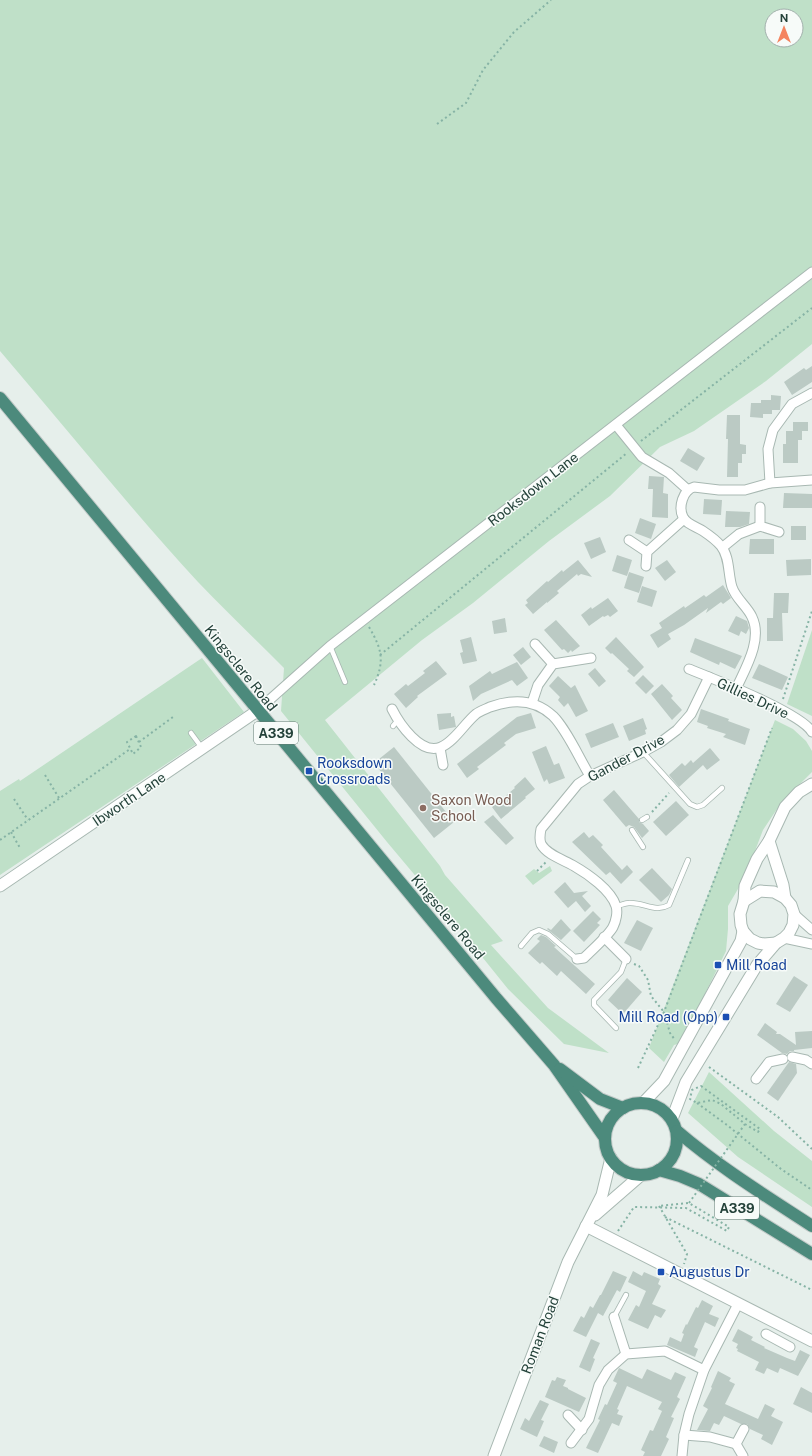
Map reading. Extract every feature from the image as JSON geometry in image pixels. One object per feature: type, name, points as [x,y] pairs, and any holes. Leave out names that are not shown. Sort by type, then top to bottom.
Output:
[{"type":"highway","name":"Kingsclere Road","points":[[0,398],[257,711],[496,998],[554,1065],[605,1138]]},
{"type":"highway","name":"Kingsclere Road","points":[[554,1065],[600,1099],[623,1108]]},
{"type":"highway","points":[[643,1103],[654,1105],[664,1110],[672,1119],[677,1131],[677,1143],[674,1154],[668,1163],[659,1170],[641,1175],[632,1174],[617,1165],[611,1158],[605,1138],[607,1129],[610,1121],[616,1113],[623,1108],[632,1104],[643,1103]]},
{"type":"highway","name":"A339","points":[[677,1131],[719,1164],[812,1226]]},
{"type":"highway","name":"A339","points":[[659,1170],[680,1176],[699,1184],[812,1254]]},
{"type":"street","name":"Rooksdown Lane","points":[[257,711],[330,646],[812,272]]},
{"type":"street","points":[[770,483],[768,450],[774,430],[792,404],[812,393]]},
{"type":"street","points":[[616,425],[633,448],[642,457],[669,472],[688,490]]},
{"type":"street","points":[[736,689],[753,648],[756,637],[755,626],[752,618],[732,588],[728,563],[723,548],[702,530],[684,519],[681,512],[684,495],[688,490],[694,487],[719,490],[744,490],[770,483],[812,480]]},
{"type":"street","points":[[760,507],[760,526]]},
{"type":"street","points":[[646,566],[647,552],[684,519]]},
{"type":"street","points":[[723,548],[738,534],[760,526],[779,532]]},
{"type":"street","points":[[629,540],[647,552]]},
{"type":"street","points":[[535,644],[553,664]]},
{"type":"street","points":[[532,703],[538,685],[553,664],[591,658]]},
{"type":"street","name":"Gillies Drive","points":[[689,669],[736,689],[792,716],[810,728],[812,732]]},
{"type":"street","name":"Gander Drive","points":[[617,906],[613,899],[598,882],[574,866],[553,855],[542,845],[539,836],[541,829],[578,784],[590,776],[661,742],[677,730],[691,714],[709,677]]},
{"type":"street","points":[[392,708],[395,723],[408,734],[429,748],[440,748],[477,713],[503,703],[518,701],[532,703],[552,716],[563,729],[590,776]]},
{"type":"street","name":"Ibworth Lane","points":[[0,886],[257,711]]},
{"type":"street","points":[[440,748],[443,764]]},
{"type":"street","points":[[812,784],[799,792],[785,807],[769,841],[757,859],[746,886],[740,914],[743,931],[750,939],[758,943],[764,944],[780,940],[812,944]]},
{"type":"street","points":[[769,841],[783,885],[785,898]]},
{"type":"street","points":[[672,1119],[682,1089],[757,964],[780,940],[788,934],[793,925],[794,914],[791,905],[785,898],[774,892],[760,892],[744,901]]},
{"type":"street","points":[[576,959],[584,958],[613,928],[617,916],[617,906]]},
{"type":"street","points":[[794,914],[812,930]]},
{"type":"street","points":[[643,1103],[664,1081],[741,941],[743,931]]},
{"type":"street","points":[[604,937],[626,959]]},
{"type":"street","points":[[756,1079],[769,1062],[788,1058],[806,1060],[812,1064]]},
{"type":"street","name":"Roman Road","points":[[494,1456],[560,1283],[602,1195],[611,1158]]},
{"type":"street","name":"Roman Road","points":[[589,1222],[641,1175]]},
{"type":"street","points":[[589,1222],[738,1304],[812,1341]]},
{"type":"street","points":[[682,1456],[684,1435],[689,1414],[704,1370],[738,1304]]},
{"type":"street","points":[[614,1317],[626,1354]]},
{"type":"street","points":[[780,1324],[770,1336],[790,1347]]},
{"type":"street","points":[[570,1443],[582,1430],[589,1419],[599,1385],[608,1370],[626,1354],[665,1351],[704,1370]]},
{"type":"street","points":[[568,1415],[582,1430]]},
{"type":"street","points":[[736,1444],[744,1429]]},
{"type":"street","points":[[684,1435],[710,1437],[736,1444],[742,1456]]},
{"type":"lane","points":[[330,646],[345,682]]},
{"type":"lane","points":[[191,733],[202,749]]},
{"type":"lane","points":[[642,752],[674,788],[690,804],[696,807],[703,805],[722,788]]},
{"type":"lane","points":[[642,820],[647,817]]},
{"type":"lane","points":[[632,830],[643,847]]},
{"type":"lane","points":[[617,906],[628,903],[652,908],[663,908],[669,905],[688,860]]},
{"type":"lane","points":[[521,946],[532,933],[539,930],[548,934],[576,959]]},
{"type":"lane","points":[[616,1028],[594,1005],[594,1000],[620,972],[626,959]]},
{"type":"lane","points":[[614,1317],[626,1295]]},
{"type":"path","points":[[437,124],[466,103],[483,70],[514,32],[551,0]]},
{"type":"path","points":[[380,655],[633,448],[812,308]]},
{"type":"path","points":[[783,701],[812,611]]},
{"type":"path","points":[[365,619],[379,643],[380,672],[374,685]]},
{"type":"path","points":[[139,742],[173,717]]},
{"type":"path","points":[[638,1068],[664,1012],[772,728]]},
{"type":"path","points":[[136,736],[139,742],[141,748],[132,754],[127,742],[136,736]]},
{"type":"path","points":[[0,840],[130,749]]},
{"type":"path","points":[[45,775],[59,798]]},
{"type":"path","points":[[647,817],[674,788]]},
{"type":"path","points":[[14,799],[28,820]]},
{"type":"path","points":[[11,832],[20,848]]},
{"type":"path","points":[[626,959],[639,966],[648,980],[651,996],[664,1012],[670,1033],[678,1042]]},
{"type":"path","points":[[709,1067],[778,1117],[812,1150]]},
{"type":"path","points":[[696,1103],[712,1100],[721,1104],[745,1124],[758,1132],[760,1129],[701,1086],[692,1090],[690,1099],[727,1125],[781,1170],[812,1190]]},
{"type":"path","points":[[689,1203],[745,1124]]},
{"type":"path","points":[[616,1234],[634,1206],[686,1208],[727,1231],[729,1227],[689,1203],[658,1206]]},
{"type":"path","points":[[658,1206],[687,1254],[680,1273]]},
{"type":"path","points":[[665,1217],[812,1290]]},
{"type":"green space","points":[[0,0],[812,0],[812,344],[766,381],[694,431],[660,447],[610,496],[549,541],[473,603],[422,640],[325,720],[440,866],[445,875],[503,941],[491,945],[548,1008],[609,1053],[564,1044],[508,989],[281,711],[284,668],[198,582],[122,496],[0,351]]},
{"type":"green space","points":[[812,630],[812,716],[787,704]]},
{"type":"green space","points":[[202,658],[244,712],[0,875],[0,791],[19,779],[20,781]]},
{"type":"green space","points":[[775,720],[793,729],[806,741],[812,751],[812,772],[781,803],[763,830],[745,877],[728,906],[726,951],[681,1043],[674,1045],[664,1062],[649,1048]]},
{"type":"green space","points":[[550,866],[552,871],[533,885],[525,876],[534,869],[539,873]]},
{"type":"green space","points":[[709,1072],[774,1131],[812,1161],[812,1207],[738,1157],[688,1113]]},
{"type":"building","points":[[812,366],[812,382],[792,395],[784,382],[804,368],[806,370]]},
{"type":"building","points":[[771,395],[781,396],[780,410],[772,410],[772,414],[763,414],[763,418],[750,417],[751,403],[761,403],[761,400],[771,400]]},
{"type":"building","points":[[727,415],[740,415],[740,444],[746,445],[746,454],[742,454],[742,463],[738,463],[738,477],[727,477]]},
{"type":"building","points":[[793,422],[808,422],[808,431],[802,431],[802,440],[798,440],[798,463],[783,463],[783,444],[786,444],[786,431],[793,431]]},
{"type":"building","points":[[688,448],[705,458],[697,471],[680,461]]},
{"type":"building","points":[[649,476],[664,477],[663,493],[668,494],[668,518],[652,517],[653,489],[648,489]]},
{"type":"building","points":[[784,493],[812,494],[812,508],[783,508]]},
{"type":"building","points":[[704,499],[722,500],[721,515],[703,514]]},
{"type":"building","points":[[726,511],[750,512],[749,524],[740,527],[725,527]]},
{"type":"building","points":[[640,518],[656,524],[651,539],[635,533]]},
{"type":"building","points":[[791,526],[806,526],[806,540],[791,540]]},
{"type":"building","points":[[600,537],[606,552],[591,559],[584,543]]},
{"type":"building","points":[[750,539],[774,539],[774,554],[749,554]]},
{"type":"building","points":[[617,555],[632,560],[627,576],[612,571]]},
{"type":"building","points":[[811,559],[811,575],[787,576],[786,560]]},
{"type":"building","points":[[578,560],[592,577],[581,574],[578,576],[577,574],[557,591],[559,593],[533,614],[525,605],[528,603],[526,600],[547,581],[548,582],[562,570],[563,572]]},
{"type":"building","points":[[667,560],[676,572],[665,581],[655,568]]},
{"type":"building","points":[[629,572],[644,577],[639,593],[624,588]]},
{"type":"building","points":[[723,585],[731,598],[723,604],[721,602],[706,613],[708,608],[668,634],[671,639],[658,648],[650,635],[662,628],[659,623],[684,606],[685,608],[704,595],[706,597]]},
{"type":"building","points":[[642,586],[657,591],[652,607],[637,602]]},
{"type":"building","points":[[774,593],[789,593],[788,613],[782,613],[783,641],[767,641],[767,618],[773,618]]},
{"type":"building","points":[[608,598],[618,611],[610,617],[608,615],[603,616],[589,626],[581,615],[591,607],[592,609]]},
{"type":"building","points":[[736,616],[747,621],[749,628],[746,634],[741,631],[739,636],[728,631]]},
{"type":"building","points":[[505,618],[507,632],[494,634],[492,621]]},
{"type":"building","points":[[556,620],[580,646],[572,652],[571,650],[568,653],[564,649],[562,650],[544,630]]},
{"type":"building","points":[[471,637],[477,661],[463,664],[460,653],[463,652],[460,640]]},
{"type":"building","points":[[616,637],[644,667],[634,677],[627,671],[629,669],[605,648]]},
{"type":"building","points":[[695,638],[742,656],[735,669],[720,662],[719,665],[690,652]]},
{"type":"building","points":[[523,647],[531,657],[521,665],[513,655]]},
{"type":"building","points":[[436,661],[447,674],[417,696],[418,697],[406,708],[394,694],[406,684],[408,686],[425,673],[423,671]]},
{"type":"building","points":[[517,662],[528,678],[517,686],[512,680],[481,694],[473,701],[469,686],[490,671],[492,674]]},
{"type":"building","points":[[759,664],[788,677],[782,690],[752,678]]},
{"type":"building","points":[[595,668],[606,681],[599,687],[588,674]]},
{"type":"building","points":[[643,675],[654,686],[646,694],[635,683]]},
{"type":"building","points":[[558,676],[571,688],[575,685],[588,711],[576,717],[568,703],[564,707],[558,700],[560,697],[549,686]]},
{"type":"building","points":[[662,684],[673,696],[671,698],[682,710],[672,720],[651,694]]},
{"type":"building","points":[[701,709],[729,719],[728,721],[750,729],[745,745],[723,737],[726,734],[707,728],[708,726],[697,722]]},
{"type":"building","points":[[451,713],[451,717],[454,716],[456,727],[439,730],[437,714]]},
{"type":"building","points":[[531,713],[536,728],[516,734],[504,743],[506,745],[477,767],[479,769],[467,778],[457,764],[517,717]]},
{"type":"building","points":[[643,718],[647,729],[645,730],[646,734],[629,741],[623,726]]},
{"type":"building","points":[[613,723],[619,737],[591,748],[585,734]]},
{"type":"building","points":[[546,746],[554,765],[559,763],[565,778],[549,784],[547,779],[544,782],[532,752]]},
{"type":"building","name":"Saxon Wood School","points":[[394,747],[454,822],[434,838],[374,763]]},
{"type":"building","points":[[710,748],[720,760],[707,770],[703,765],[679,787],[669,775],[682,763],[685,766],[691,760],[693,763]]},
{"type":"building","points":[[525,777],[535,789],[501,819],[492,807],[515,788],[514,787]]},
{"type":"building","points":[[614,790],[639,819],[639,822],[649,831],[642,838],[634,827],[629,825],[626,827],[603,800]]},
{"type":"building","points":[[676,801],[689,815],[666,836],[653,822]]},
{"type":"building","points":[[493,815],[514,838],[506,845],[484,822]]},
{"type":"building","points":[[584,832],[589,838],[593,835],[603,845],[601,847],[622,870],[627,865],[633,872],[621,884],[610,872],[606,875],[572,842]]},
{"type":"building","points":[[652,868],[672,889],[669,895],[661,902],[639,880]]},
{"type":"building","points":[[565,882],[574,893],[588,891],[582,896],[591,906],[585,912],[576,901],[568,908],[554,892]]},
{"type":"building","points":[[593,911],[601,919],[597,923],[600,925],[584,942],[573,931]]},
{"type":"building","points":[[561,919],[571,930],[561,940],[547,929],[548,928],[551,930]]},
{"type":"building","points":[[637,920],[653,928],[641,951],[624,943]]},
{"type":"building","points":[[541,935],[546,937],[556,946],[554,947],[595,984],[586,994],[561,971],[557,976],[542,962],[540,964],[528,953],[540,941],[537,939]]},
{"type":"building","points":[[794,976],[808,985],[790,1012],[776,1004]]},
{"type":"building","points":[[627,978],[642,992],[623,1014],[608,1000]]},
{"type":"building","points":[[765,1023],[777,1032],[776,1034],[780,1034],[796,1045],[795,1032],[812,1031],[812,1048],[794,1050],[787,1054],[782,1053],[757,1035]]},
{"type":"building","points":[[789,1062],[796,1064],[797,1073],[778,1101],[767,1093]]},
{"type":"building","points":[[613,1271],[627,1277],[620,1292],[617,1290],[603,1316],[598,1313],[586,1337],[573,1331],[581,1316],[584,1318],[590,1306],[593,1308]]},
{"type":"building","points":[[633,1271],[642,1276],[644,1272],[660,1279],[658,1284],[661,1286],[652,1304],[666,1310],[661,1318],[655,1315],[648,1329],[628,1320],[636,1305],[639,1307],[646,1291],[628,1282]]},
{"type":"building","points":[[702,1300],[713,1306],[709,1314],[719,1318],[715,1327],[705,1322],[694,1347],[698,1349],[695,1357],[667,1345],[670,1337],[681,1342],[684,1334],[682,1333],[686,1324],[687,1325],[696,1307],[698,1308]]},
{"type":"building","points":[[738,1329],[753,1337],[751,1340],[765,1347],[764,1348],[795,1361],[800,1350],[810,1355],[798,1376],[780,1368],[778,1373],[767,1368],[764,1374],[755,1370],[759,1362],[737,1351],[738,1349],[736,1348],[738,1344],[732,1341]]},
{"type":"building","points":[[591,1339],[600,1343],[593,1358],[595,1359],[590,1372],[579,1367]]},
{"type":"building","points":[[619,1368],[642,1379],[647,1369],[671,1380],[675,1372],[686,1377],[677,1397],[680,1399],[671,1417],[674,1418],[666,1437],[669,1439],[661,1456],[643,1456],[645,1452],[641,1450],[650,1430],[653,1431],[662,1411],[658,1409],[662,1402],[627,1386],[617,1409],[619,1410],[617,1414],[623,1416],[619,1426],[612,1423],[598,1453],[586,1448],[600,1420],[598,1419],[605,1404],[607,1405],[617,1383],[613,1381]]},
{"type":"building","points":[[718,1371],[731,1378],[729,1381],[735,1384],[725,1404],[758,1419],[765,1404],[775,1409],[771,1416],[783,1422],[772,1445],[761,1439],[763,1435],[750,1429],[747,1424],[741,1424],[724,1416],[719,1425],[714,1423],[710,1431],[697,1430],[708,1409],[703,1406]]},
{"type":"building","points":[[557,1377],[566,1380],[563,1386],[586,1398],[579,1412],[545,1397],[552,1380],[555,1381]]},
{"type":"building","points":[[801,1387],[812,1393],[812,1413],[793,1404]]},
{"type":"building","points":[[540,1400],[549,1404],[541,1420],[544,1421],[537,1437],[520,1429],[525,1418],[529,1421]]},
{"type":"building","points":[[544,1436],[558,1442],[554,1453],[539,1446]]},
{"type":"place","name":"Rooksdown Crossroads","points":[[309,771]]},
{"type":"place","name":"Saxon Wood School","points":[[423,808]]},
{"type":"place","name":"Mill Road","points":[[718,965]]},
{"type":"place","name":"Mill Road (Opp)","points":[[726,1017]]},
{"type":"place","name":"Augustus Dr","points":[[661,1272]]}]
